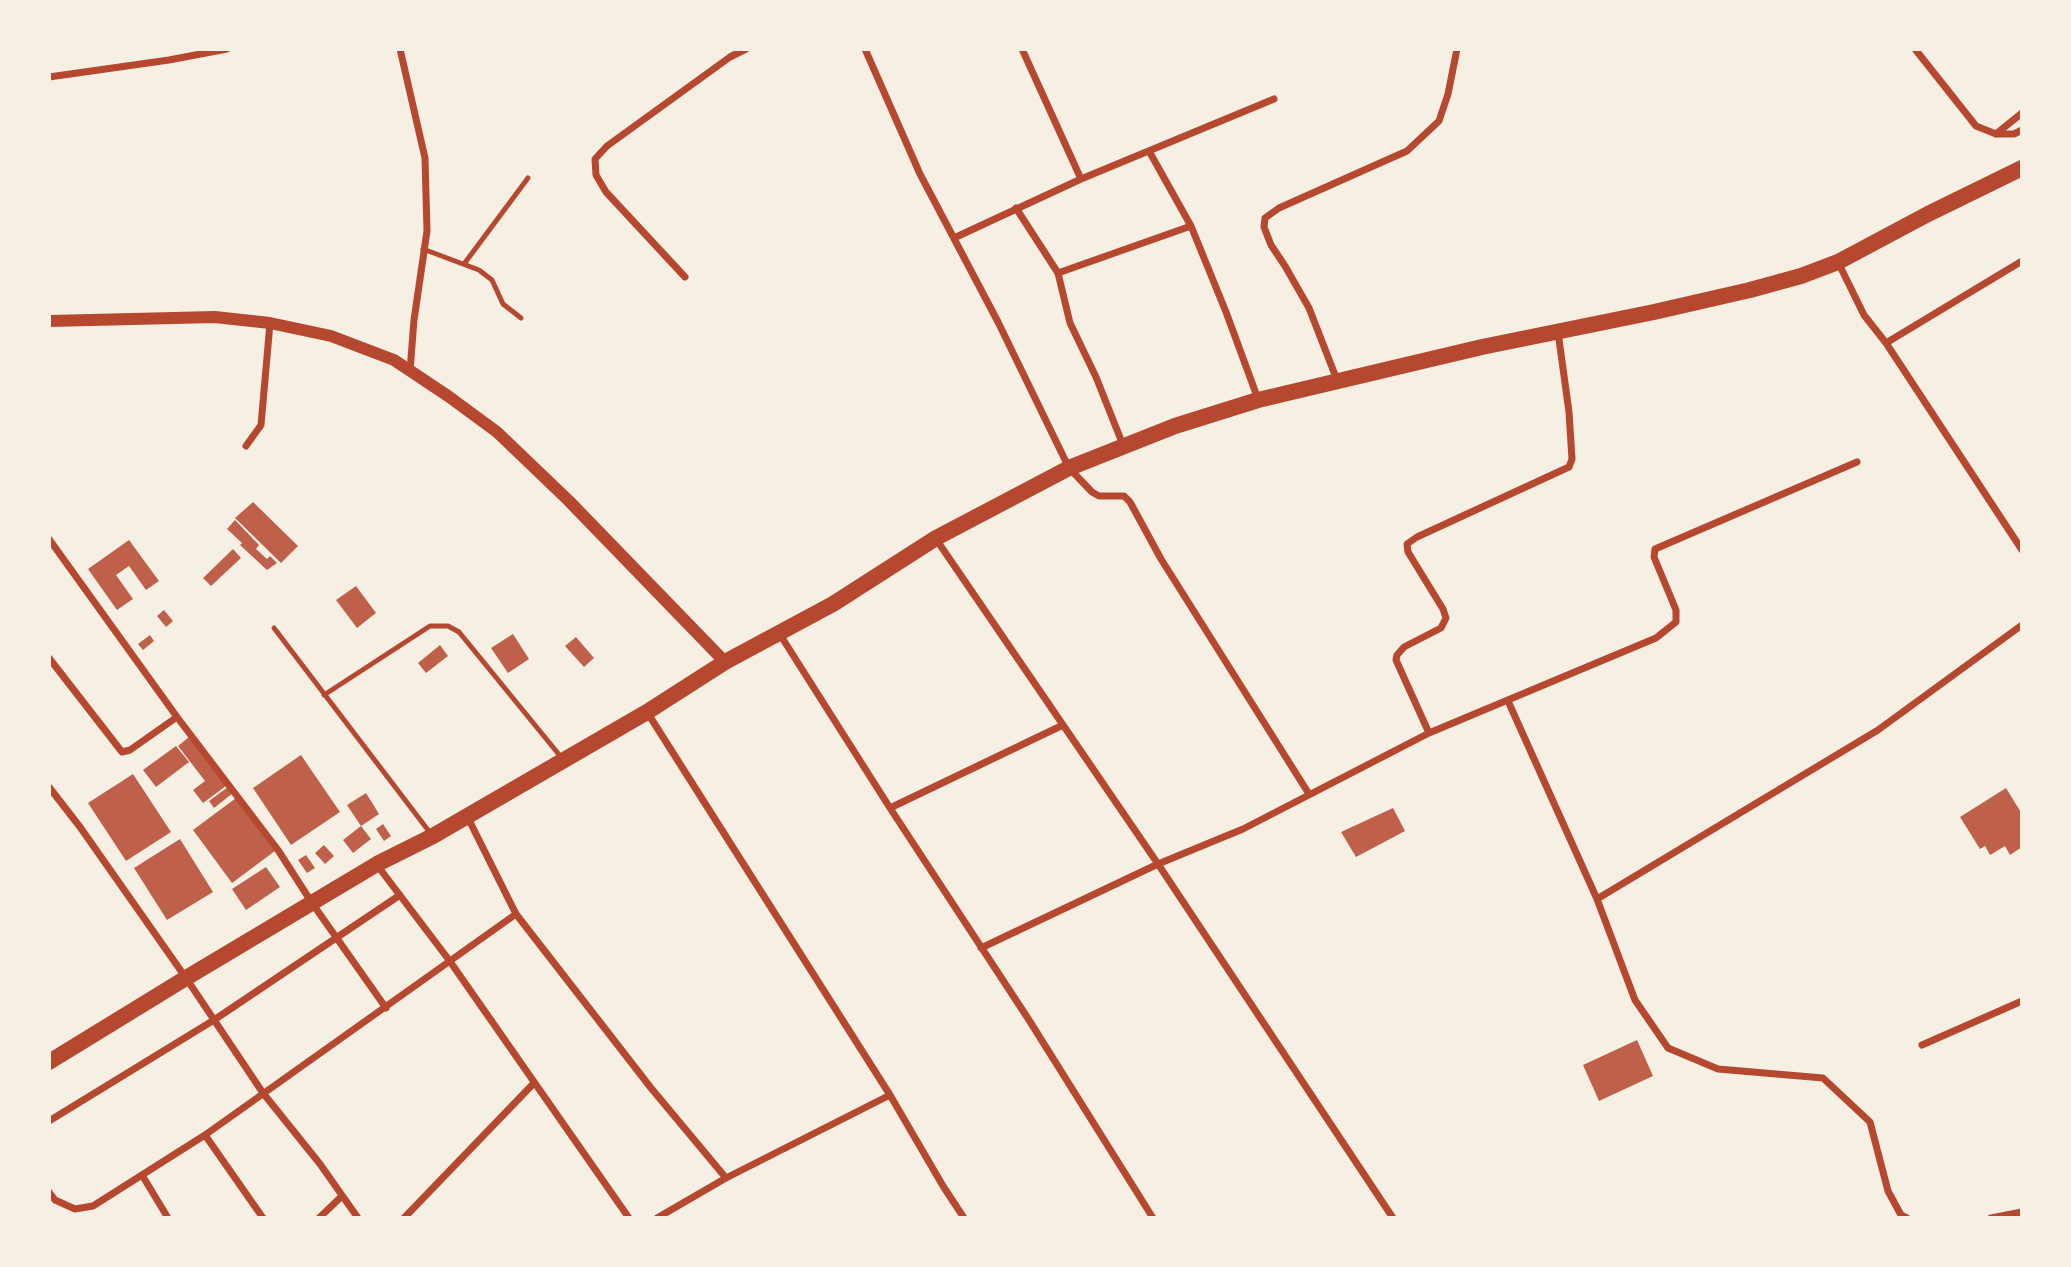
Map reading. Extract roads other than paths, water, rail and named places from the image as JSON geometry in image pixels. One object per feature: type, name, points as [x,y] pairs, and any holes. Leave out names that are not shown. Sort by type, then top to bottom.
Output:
[{"type":"main road","points":[[49,1062],[377,864],[433,836],[647,712],[726,662],[833,604],[936,538],[1069,468],[1175,426],[1258,400],[1482,347],[1750,290],[1801,276],[1838,262],[2022,168]]},
{"type":"street","points":[[49,77],[227,49]]},
{"type":"street","points":[[400,49],[425,158],[427,231],[414,320],[410,371]]},
{"type":"street","points":[[685,277],[606,192],[596,175],[595,159],[607,146],[730,57],[746,49]]},
{"type":"street","points":[[864,49],[920,174],[998,322],[1069,468],[1099,496],[1124,496],[1130,502],[1161,559],[1309,794]]},
{"type":"street","points":[[1022,49],[1081,179]]},
{"type":"street","points":[[1337,380],[1309,308],[1270,245],[1264,227],[1265,218],[1279,208],[1407,151],[1439,121],[1448,94],[1457,49]]},
{"type":"street","points":[[1915,49],[1976,126],[1996,134],[2014,134],[2022,130]]},
{"type":"street","points":[[954,238],[1081,179],[1274,99]]},
{"type":"street","points":[[1996,134],[2022,113]]},
{"type":"street","points":[[1149,151],[1191,226],[1258,400]]},
{"type":"street","points":[[1016,208],[1058,273],[1070,323],[1124,446]]},
{"type":"street","points":[[1058,273],[1191,226]]},
{"type":"street","points":[[1886,343],[2022,261]]},
{"type":"street","points":[[1838,262],[1864,315],[1886,343],[2022,550]]},
{"type":"street","points":[[49,321],[215,317],[270,323],[331,336],[394,360],[497,432],[569,501],[726,662]]},
{"type":"street","points":[[246,446],[261,425],[270,323]]},
{"type":"street","points":[[1429,733],[1396,655],[1404,647],[1441,628],[1446,618],[1408,552],[1407,544],[1569,467],[1573,458],[1558,332]]},
{"type":"street","points":[[981,948],[1158,864],[1242,829],[1429,733],[1656,638],[1676,622],[1676,610],[1654,557],[1655,548],[1857,462]]},
{"type":"street","points":[[936,538],[1158,864],[1393,1218]]},
{"type":"street","points":[[49,539],[177,717],[278,850],[386,1008]]},
{"type":"street","points":[[1597,899],[1878,730],[2022,625]]},
{"type":"street","points":[[779,632],[1153,1218]]},
{"type":"street","points":[[49,658],[122,752],[130,750],[177,717]]},
{"type":"street","points":[[1508,701],[1597,899],[1635,1000],[1668,1048],[1718,1069],[1823,1078],[1870,1122],[1888,1191],[1901,1215],[1907,1218]]},
{"type":"street","points":[[647,712],[890,1095],[964,1218]]},
{"type":"street","points":[[890,808],[1063,725]]},
{"type":"street","points":[[49,787],[186,978],[263,1093],[320,1164],[358,1218]]},
{"type":"street","points":[[467,816],[516,914],[651,1088],[726,1178]]},
{"type":"street","points":[[377,864],[449,960],[629,1218]]},
{"type":"street","points":[[49,1121],[214,1020],[400,895]]},
{"type":"street","points":[[49,1192],[55,1200],[75,1209],[93,1206],[205,1135],[516,914]]},
{"type":"street","points":[[1922,1045],[2022,1001]]},
{"type":"street","points":[[404,1218],[534,1083]]},
{"type":"street","points":[[657,1218],[726,1178],[890,1095]]},
{"type":"street","points":[[205,1135],[263,1218]]},
{"type":"street","points":[[142,1175],[168,1218]]},
{"type":"street","points":[[319,1218],[342,1196]]},
{"type":"street","points":[[1991,1218],[2022,1212]]},
{"type":"lane","points":[[464,264],[528,178]]},
{"type":"lane","points":[[423,249],[480,270],[492,280],[503,304],[521,318]]},
{"type":"lane","points":[[324,695],[430,626],[448,626],[459,632],[563,760]]},
{"type":"lane","points":[[274,628],[433,836]]}]
